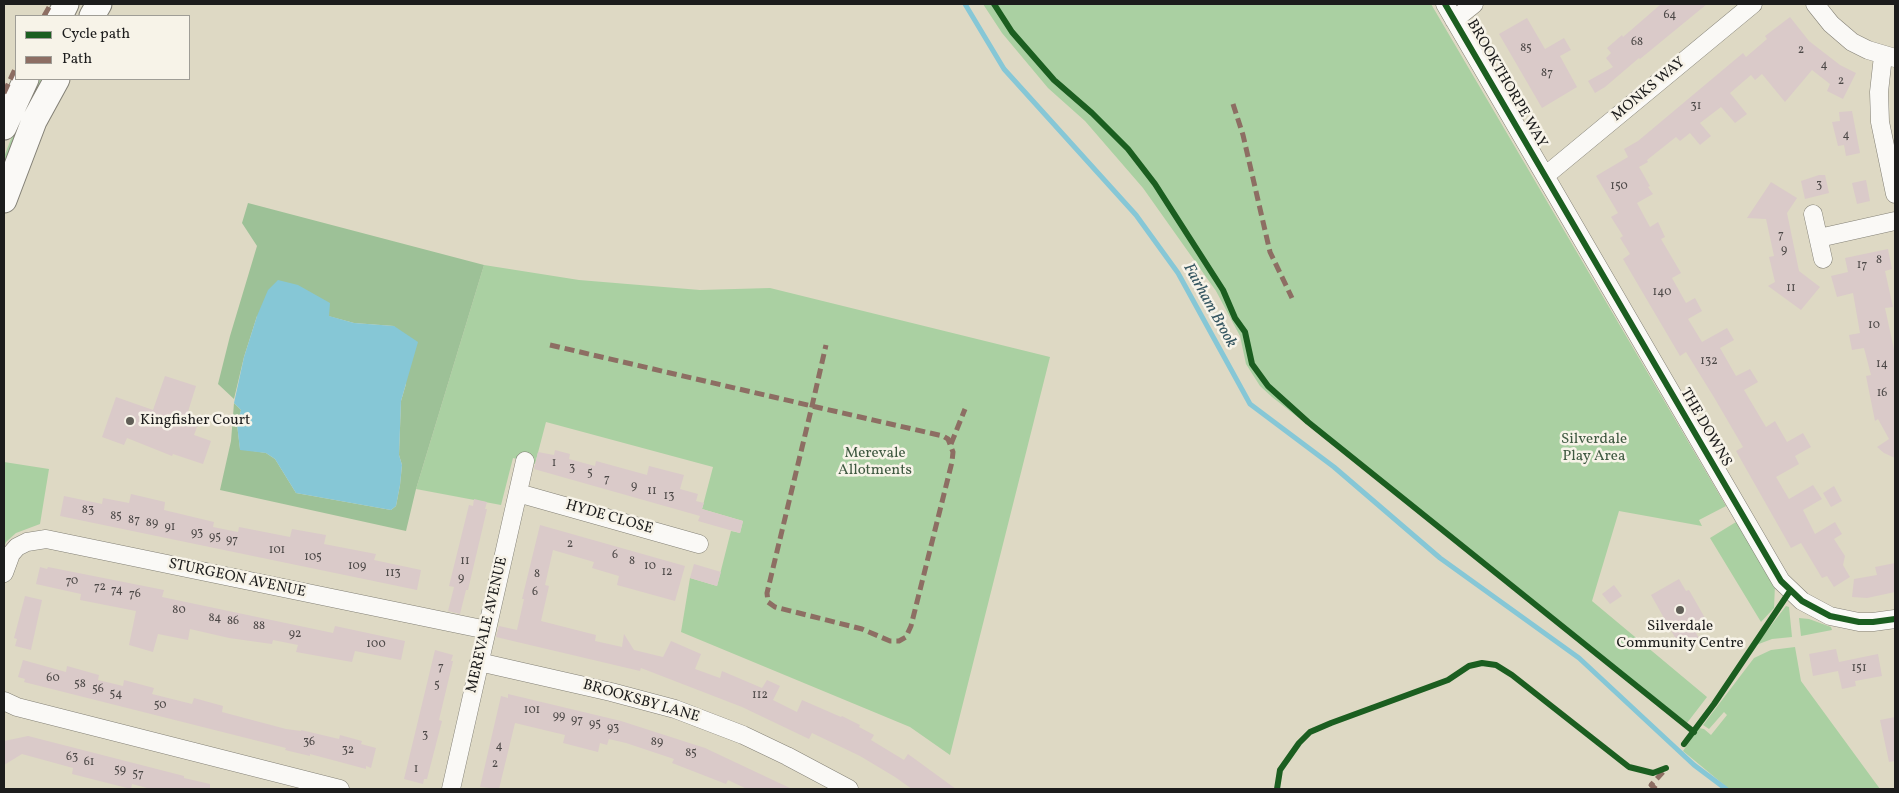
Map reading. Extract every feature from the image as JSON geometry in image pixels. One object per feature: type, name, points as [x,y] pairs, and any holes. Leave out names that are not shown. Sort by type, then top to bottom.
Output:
[{"type":"highway","points":[[93,15],[99,4]]},
{"type":"highway","points":[[4,127],[26,80]]},
{"type":"highway","points":[[4,200],[34,121],[56,80]]},
{"type":"street","name":"BROOKTHORPE WAY","points":[[1445,4],[1545,176]]},
{"type":"street","points":[[1454,20],[1474,4]]},
{"type":"street","name":"MONKS WAY","points":[[1545,176],[1753,4]]},
{"type":"street","points":[[1815,4],[1840,32],[1868,50],[1889,57],[1879,92],[1880,122],[1895,194]]},
{"type":"street","name":"THE DOWNS","points":[[1545,176],[1781,581],[1802,601],[1830,616],[1858,622],[1895,619]]},
{"type":"street","points":[[1814,214],[1824,258]]},
{"type":"street","points":[[1819,238],[1895,221]]},
{"type":"street","name":"MEREVALE AVENUE","points":[[451,789],[525,461]]},
{"type":"street","name":"HYDE CLOSE","points":[[518,493],[699,544]]},
{"type":"street","name":"STURGEON AVENUE","points":[[4,573],[11,554],[17,547],[27,542],[46,540],[487,630]]},
{"type":"street","name":"BROOKSBY LANE","points":[[480,662],[675,709],[787,756],[849,789]]},
{"type":"street","points":[[4,701],[17,707],[315,786],[340,789]]},
{"type":"green space","name":"Silverdale Play Area","points":[[983,4],[1431,4],[1726,506],[1699,520],[1702,526],[1619,511],[1592,601],[1707,697],[1687,723],[1260,386],[1246,364],[1240,336],[1216,291],[1143,188],[1085,121],[1048,88],[1002,33]]},
{"type":"green space","points":[[39,80],[45,80],[4,168],[4,157],[16,126]]},
{"type":"green space","points":[[248,203],[484,265],[416,489],[406,531],[220,490],[231,441],[234,403],[241,410],[237,424],[240,449],[266,453],[275,459],[296,493],[391,510],[396,506],[402,465],[399,455],[401,401],[406,384],[394,326],[354,323],[328,316],[257,316],[244,357],[234,399],[218,384],[230,336],[257,246],[242,223]]},
{"type":"green space","name":"Merevale Allotments","points":[[484,265],[579,280],[700,290],[770,288],[1050,357],[950,755],[910,727],[681,632],[690,578],[717,586],[731,531],[740,533],[743,521],[702,509],[713,467],[546,422],[535,464],[513,458],[501,505],[416,489]]},
{"type":"green space","points":[[4,462],[49,469],[40,524],[16,533],[6,542],[4,548]]},
{"type":"green space","points":[[1736,522],[1775,585],[1774,608],[1761,622],[1710,538]]},
{"type":"green space","points":[[1786,606],[1789,607],[1792,637],[1772,639],[1756,645]]},
{"type":"green space","points":[[1799,618],[1809,619],[1831,627],[1832,630],[1801,636]]},
{"type":"green space","points":[[1795,647],[1801,681],[1880,789],[1729,789],[1683,751],[1699,728],[1704,729],[1711,735],[1727,715],[1724,712],[1709,729],[1703,725],[1754,658],[1771,650]]},
{"type":"water","points":[[278,280],[298,285],[330,303],[329,316],[354,323],[394,326],[418,342],[401,401],[399,455],[402,465],[396,506],[391,510],[296,493],[275,459],[266,453],[240,450],[237,424],[241,410],[234,403],[244,357],[257,316],[268,290]]},
{"type":"building","points":[[1661,4],[1707,4],[1605,87],[1595,93],[1588,81],[1613,67],[1606,58],[1611,53],[1607,48],[1622,35],[1623,37]]},
{"type":"building","points":[[1790,17],[1809,41],[1840,65],[1856,73],[1843,99],[1827,91],[1830,84],[1812,70],[1785,102],[1762,74],[1755,80],[1751,75],[1730,93],[1747,114],[1735,123],[1721,107],[1700,123],[1711,136],[1700,145],[1690,133],[1680,141],[1676,137],[1647,160],[1648,162],[1639,167],[1653,194],[1637,203],[1650,227],[1658,222],[1665,237],[1661,239],[1681,273],[1672,278],[1686,303],[1695,298],[1702,311],[1688,319],[1702,342],[1727,328],[1734,340],[1720,348],[1736,376],[1750,369],[1758,382],[1744,390],[1766,427],[1775,421],[1787,442],[1803,433],[1811,447],[1795,456],[1799,464],[1776,477],[1789,499],[1813,485],[1822,499],[1803,510],[1815,534],[1835,522],[1842,534],[1834,539],[1845,556],[1843,565],[1850,577],[1834,587],[1827,576],[1822,578],[1801,543],[1791,548],[1736,451],[1743,447],[1686,352],[1680,356],[1623,259],[1630,254],[1620,238],[1623,236],[1611,217],[1618,213],[1596,176],[1628,157],[1624,149],[1638,141],[1743,53],[1746,57],[1767,39],[1765,36]]},
{"type":"building","points":[[1527,18],[1545,49],[1564,38],[1571,50],[1560,56],[1577,87],[1542,108],[1499,34]]},
{"type":"building","points":[[1852,111],[1860,153],[1846,156],[1844,145],[1838,146],[1832,122],[1840,121],[1839,112]]},
{"type":"building","points":[[1825,175],[1829,193],[1805,199],[1801,181]]},
{"type":"building","points":[[1866,180],[1870,201],[1857,204],[1852,183]]},
{"type":"building","points":[[1771,182],[1797,198],[1787,213],[1799,271],[1820,287],[1801,310],[1768,286],[1775,282],[1769,257],[1774,256],[1766,219],[1747,218]]},
{"type":"building","points":[[1888,249],[1892,269],[1885,271],[1893,307],[1885,308],[1895,354],[1895,458],[1877,447],[1889,439],[1878,419],[1875,421],[1866,376],[1871,375],[1864,348],[1852,350],[1849,335],[1860,333],[1853,293],[1837,297],[1831,276],[1848,272],[1845,258]]},
{"type":"building","name":"Kingfisher Court","points":[[165,376],[196,386],[187,415],[200,419],[194,435],[211,441],[203,464],[173,454],[172,456],[127,438],[124,445],[102,437],[116,397],[153,410]]},
{"type":"building","points":[[555,450],[570,454],[569,459],[595,466],[596,461],[647,475],[649,466],[684,475],[680,489],[698,494],[696,501],[704,503],[702,509],[743,521],[740,533],[698,521],[700,516],[534,469],[538,452],[554,455]]},
{"type":"building","points":[[1834,486],[1842,501],[1831,507],[1823,493]]},
{"type":"building","points":[[131,494],[165,502],[164,510],[214,522],[213,527],[238,532],[239,527],[290,537],[292,529],[326,535],[324,544],[376,554],[374,560],[421,570],[417,590],[60,516],[64,496],[102,504],[103,498],[129,503]]},
{"type":"building","points":[[474,499],[487,502],[485,509],[487,509],[468,590],[466,590],[460,614],[448,611],[454,587],[449,586],[469,505],[473,506]]},
{"type":"building","points":[[540,525],[685,566],[675,601],[617,585],[619,576],[592,568],[594,562],[553,550],[545,585],[549,586],[541,621],[596,635],[595,641],[622,647],[624,634],[634,650],[663,657],[671,641],[701,654],[695,669],[720,678],[722,671],[762,688],[767,680],[780,686],[773,700],[797,712],[802,700],[842,716],[874,735],[871,740],[904,760],[908,754],[956,789],[912,789],[860,756],[812,733],[809,739],[742,707],[641,668],[640,671],[496,637],[499,626],[517,630],[524,599],[522,599]]},
{"type":"building","points":[[1895,563],[1895,592],[1867,598],[1852,597],[1854,579],[1877,575],[1875,567]]},
{"type":"building","points":[[694,564],[721,572],[717,586],[690,578]]},
{"type":"building","points":[[40,567],[164,590],[162,597],[333,633],[335,626],[405,641],[401,660],[355,651],[352,662],[296,652],[298,645],[273,640],[272,644],[229,638],[190,629],[188,640],[158,634],[153,652],[129,645],[136,611],[80,600],[81,594],[36,584]]},
{"type":"building","name":"Silverdale Community Centre","points":[[1679,579],[1686,591],[1689,590],[1709,625],[1696,633],[1699,638],[1681,648],[1651,595]]},
{"type":"building","points":[[1614,585],[1622,596],[1610,604],[1602,594]]},
{"type":"building","points":[[25,596],[42,600],[31,650],[15,646],[17,639],[14,638]]},
{"type":"building","points":[[1836,649],[1839,662],[1878,654],[1882,676],[1855,681],[1856,686],[1842,689],[1838,671],[1813,676],[1809,654]]},
{"type":"building","points":[[435,650],[453,655],[451,661],[453,661],[439,720],[442,721],[427,779],[424,779],[423,784],[404,779]]},
{"type":"building","points":[[23,660],[66,672],[67,666],[99,675],[98,680],[123,686],[124,680],[154,688],[152,694],[192,704],[194,698],[223,706],[222,712],[286,729],[301,730],[339,739],[340,735],[362,741],[361,744],[376,748],[371,768],[366,766],[366,769],[310,754],[310,756],[285,750],[286,748],[24,682],[25,679],[18,677]]},
{"type":"building","points":[[508,694],[621,721],[705,748],[792,789],[747,789],[728,780],[726,784],[672,763],[674,759],[626,743],[609,739],[607,745],[600,743],[598,752],[563,743],[565,735],[515,723],[499,789],[480,787],[501,696],[508,698]]},
{"type":"building","points":[[1895,717],[1895,761],[1889,762],[1880,720]]},
{"type":"building","points":[[28,736],[184,776],[184,778],[210,784],[210,789],[151,789],[132,784],[131,789],[72,774],[73,768],[22,754],[4,765],[4,741]]},
{"type":"waterway","name":"Fairham Brook","points":[[965,4],[1004,69],[1136,215],[1178,273],[1250,404],[1334,467],[1440,558],[1579,658],[1694,765],[1726,789]]},
{"type":"marked path","points":[[45,15],[51,4]]},
{"type":"marked path","points":[[4,93],[15,69]]},
{"type":"marked path","points":[[1233,104],[1243,135],[1270,252],[1292,298]]},
{"type":"marked path","points":[[550,345],[812,406],[943,436],[948,439],[953,452],[952,462],[911,626],[906,637],[899,641],[890,641],[862,629],[775,607],[768,602],[767,593],[812,406],[826,345]]},
{"type":"marked path","points":[[951,444],[965,409]]},
{"type":"marked path","points":[[1656,789],[1651,785],[1663,772]]},
{"type":"cycle path","points":[[994,4],[1012,32],[1054,80],[1092,113],[1128,149],[1155,184],[1223,290],[1235,318],[1245,332],[1252,364],[1268,386],[1308,422],[1694,732]]},
{"type":"cycle path","points":[[1445,4],[1781,581],[1802,601],[1830,616],[1859,622],[1895,619]]},
{"type":"cycle path","points":[[1684,744],[1714,704],[1790,591]]},
{"type":"cycle path","points":[[1277,789],[1280,770],[1299,743],[1310,732],[1448,680],[1469,666],[1482,663],[1496,665],[1512,675],[1629,767],[1653,773],[1666,768]]},
{"type":"place","name":"Kingfisher Court","points":[[130,421]]},
{"type":"place","name":"Silverdale Community Centre","points":[[1680,610]]}]
